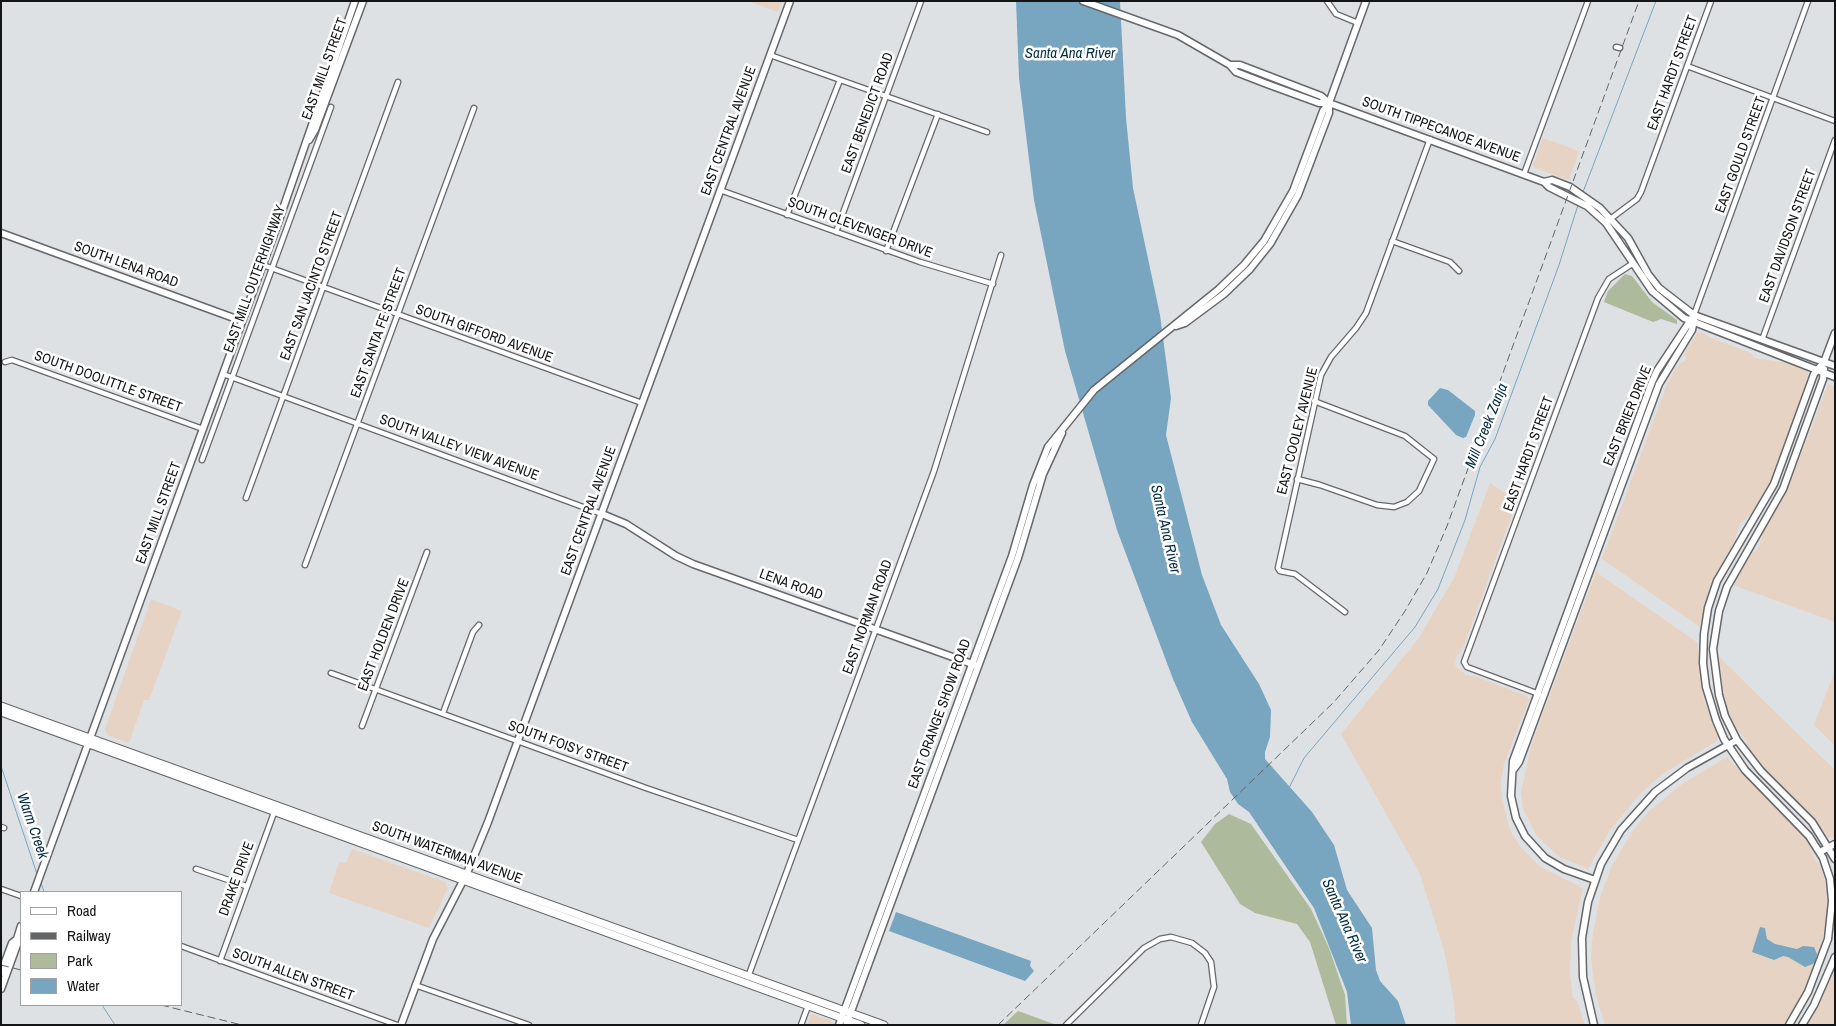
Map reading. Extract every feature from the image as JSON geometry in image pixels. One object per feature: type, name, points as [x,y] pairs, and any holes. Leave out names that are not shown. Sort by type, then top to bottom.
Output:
[{"type":"main road","name":"EAST MILL STREET","points":[[35,890],[263,265],[306,143],[309,128],[355,1]]},
{"type":"main road","name":"EAST MILL STREET","points":[[306,143],[316,130],[363,1]]},
{"type":"main road","name":"EAST CENTRAL AVENUE","points":[[399,1025],[433,939],[466,873],[519,740],[790,1]]},
{"type":"main road","name":"SOUTH TIPPECANOE AVENUE","points":[[1083,1],[1178,35],[1230,65],[1240,65],[1322,96],[1329,103],[1524,174],[1544,182],[1549,187],[1588,197],[1628,238],[1639,260],[1659,288],[1694,315],[1835,366]]},
{"type":"main road","name":"EAST ORANGE SHOW ROAD","points":[[843,1022],[994,613],[1029,512],[1042,460],[1048,447],[1066,423],[1104,381],[1176,326],[1185,323],[1227,286],[1254,254],[1280,215],[1295,185],[1323,110],[1329,103],[1366,1]]},
{"type":"main road","name":"SOUTH TIPPECANOE AVENUE","points":[[1576,194],[1587,206],[1609,220],[1632,264],[1658,298],[1692,322],[1835,377]]},
{"type":"main road","name":"SOUTH LENA ROAD","points":[[1,233],[242,321]]},
{"type":"main road","points":[[1632,264],[1639,260]]},
{"type":"main road","name":"EAST BRIER DRIVE","points":[[1595,880],[1554,864],[1532,845],[1520,826],[1514,810],[1511,785],[1514,769],[1513,761],[1541,694],[1652,382],[1692,322],[1694,315]]},
{"type":"main road","points":[[1835,332],[1824,362],[1824,373],[1783,489],[1732,574],[1718,611],[1713,642],[1715,674],[1724,710],[1737,740],[1760,771],[1812,822],[1832,845],[1835,859]]},
{"type":"main road","points":[[1789,1025],[1814,980],[1830,932],[1831,885],[1820,852],[1801,827],[1745,770],[1728,745],[1716,720],[1704,677],[1703,650],[1708,608],[1722,570],[1774,484],[1817,370],[1824,362]]},
{"type":"main road","name":"LENA ROAD","points":[[602,514],[626,524],[676,556],[693,564],[975,665]]},
{"type":"main road","name":"SOUTH WATERMAN AVENUE","points":[[1,706],[50,722],[89,740],[358,843],[884,1025]]},
{"type":"main road","points":[[3,714],[8,712],[42,724],[50,722]]},
{"type":"main road","name":"SOUTH WATERMAN AVENUE","points":[[3,714],[89,740],[277,804],[747,979],[843,1022],[861,1025]]},
{"type":"main road","points":[[1594,1025],[1586,993],[1582,962],[1585,919],[1595,880],[1610,847],[1643,804],[1669,780],[1737,740]]},
{"type":"main road","points":[[358,843],[361,840],[392,846]]},
{"type":"main road","points":[[1820,852],[1832,845]]},
{"type":"main road","points":[[1,989],[18,945],[17,939],[20,929]]},
{"type":"main road","points":[[1,973],[12,944],[17,939]]},
{"type":"main road","points":[[1802,1025],[1814,1006],[1835,957]]},
{"type":"street","name":"EAST BENEDICT ROAD","points":[[836,232],[921,1]]},
{"type":"street","points":[[1327,1],[1336,14],[1358,23]]},
{"type":"street","points":[[1524,174],[1588,1]]},
{"type":"street","name":"EAST HARDT STREET","points":[[1609,220],[1639,196],[1711,1]]},
{"type":"street","name":"EAST GOULD STREET","points":[[1694,315],[1808,1]]},
{"type":"street","points":[[770,55],[988,132]]},
{"type":"street","points":[[1687,66],[1835,121]]},
{"type":"street","points":[[787,214],[840,80]]},
{"type":"street","name":"EAST SAN JACINTO STREET","points":[[246,498],[398,82]]},
{"type":"street","name":"EAST MILL OUTERHIGHWAY","points":[[202,460],[332,107]]},
{"type":"street","name":"EAST SANTA FE STREET","points":[[305,565],[474,108]]},
{"type":"street","points":[[886,250],[938,114]]},
{"type":"street","name":"EAST COOLEY AVENUE","points":[[1345,612],[1295,574],[1280,572],[1278,568],[1314,401],[1326,365],[1366,313],[1430,139]]},
{"type":"street","name":"EAST DAVIDSON STREET","points":[[1762,340],[1835,140]]},
{"type":"street","name":"SOUTH CLEVENGER DRIVE","points":[[720,190],[886,250],[993,284]]},
{"type":"street","points":[[1392,241],[1450,262],[1459,271]]},
{"type":"street","name":"EAST NORMAN ROAD","points":[[747,979],[934,471],[1002,255]]},
{"type":"street","name":"EAST HARDT STREET","points":[[1541,694],[1464,665],[1598,298],[1609,279],[1632,264]]},
{"type":"street","name":"SOUTH GIFFORD AVENUE","points":[[263,265],[642,403]]},
{"type":"street","name":"SOUTH DOOLITTLE STREET","points":[[5,362],[12,360],[203,428]]},
{"type":"street","name":"SOUTH VALLEY VIEW AVENUE","points":[[223,374],[602,514]]},
{"type":"street","points":[[1297,479],[1389,507],[1402,504],[1415,495],[1423,485],[1434,459],[1409,437],[1314,401]]},
{"type":"street","name":"EAST HOLDEN DRIVE","points":[[362,726],[427,552]]},
{"type":"street","points":[[443,713],[473,632],[479,625]]},
{"type":"street","name":"SOUTH FOISY STREET","points":[[331,673],[519,740],[646,788],[798,840]]},
{"type":"street","name":"DRAKE DRIVE","points":[[220,961],[277,804]]},
{"type":"street","points":[[196,869],[246,886]]},
{"type":"street","points":[[1,889],[20,896]]},
{"type":"street","points":[[1066,1025],[1144,948],[1160,939],[1171,937],[1192,943],[1211,962],[1214,987],[1201,1025]]},
{"type":"street","name":"SOUTH ALLEN STREET","points":[[182,946],[399,1025]]},
{"type":"street","points":[[416,985],[528,1025]]},
{"type":"street","points":[[801,1025],[808,1006]]},
{"type":"shaded area","points":[[748,1],[782,1],[778,12]]},
{"type":"shaded area","points":[[1543,138],[1579,151],[1569,180],[1535,168],[1533,165]]},
{"type":"shaded area","points":[[1701,332],[1711,338],[1751,353],[1754,358],[1788,363],[1808,371],[1809,376],[1772,479],[1754,510],[1740,524],[1735,540],[1715,576],[1704,608],[1700,627],[1602,559],[1667,384],[1678,365],[1686,360],[1684,354],[1697,333]]},
{"type":"shaded area","points":[[1828,384],[1835,386],[1835,622],[1733,585],[1752,553],[1757,550],[1762,538],[1761,534],[1791,481]]},
{"type":"shaded area","points":[[1490,483],[1517,501],[1463,648],[1456,658],[1455,665],[1466,675],[1477,677],[1527,696],[1529,700],[1504,764],[1501,781],[1502,800],[1510,830],[1520,846],[1539,866],[1583,888],[1571,943],[1570,975],[1573,998],[1577,1001],[1585,1025],[1456,1025],[1453,996],[1444,951],[1420,874],[1341,734],[1418,639],[1454,578]]},
{"type":"shaded area","points":[[1596,572],[1698,643],[1699,671],[1704,701],[1718,736],[1717,741],[1661,775],[1638,796],[1610,830],[1588,869],[1558,856],[1536,835],[1523,809],[1521,792],[1532,743]]},
{"type":"shaded area","points":[[151,599],[182,611],[149,700],[144,700],[129,743],[107,735],[105,729]]},
{"type":"shaded area","points":[[1718,656],[1835,770],[1835,837],[1828,837],[1746,746],[1747,742],[1736,728],[1726,706]]},
{"type":"shaded area","points":[[1835,670],[1835,746],[1814,725]]},
{"type":"shaded area","points":[[1727,757],[1802,834],[1810,846],[1816,862],[1820,864],[1826,884],[1827,915],[1821,948],[1806,989],[1783,1025],[1605,1025],[1596,996],[1591,959],[1592,940],[1599,901],[1612,865],[1632,832],[1648,812],[1682,784]]},
{"type":"shaded area","points":[[352,849],[445,882],[448,888],[429,928],[329,893],[339,862],[346,863]]},
{"type":"shaded area","points":[[1835,968],[1835,1025],[1806,1025],[1820,1004]]},
{"type":"shaded area","points":[[811,1014],[831,1020],[834,1025],[807,1025]]},
{"type":"green space","points":[[1625,274],[1632,276],[1652,302],[1677,320],[1677,324],[1661,319],[1653,322],[1604,302],[1608,291]]},
{"type":"green space","points":[[1229,814],[1251,824],[1311,909],[1329,948],[1345,995],[1347,1025],[1336,1025],[1310,942],[1297,924],[1255,913],[1240,904],[1201,842],[1215,824]]},
{"type":"green space","points":[[1018,1011],[1057,1025],[1003,1025]]},
{"type":"water","name":"Santa Ana River","points":[[1016,1],[1120,1],[1126,118],[1133,188],[1160,315],[1171,398],[1166,435],[1202,575],[1221,625],[1259,684],[1271,710],[1270,737],[1265,752],[1265,759],[1312,812],[1334,845],[1347,890],[1372,928],[1376,970],[1380,981],[1398,1001],[1406,1025],[1351,1025],[1347,992],[1314,908],[1249,812],[1238,804],[1230,792],[1227,779],[1192,722],[1173,679],[1117,530],[1065,351],[1034,200],[1019,78]]},
{"type":"water","points":[[1440,388],[1448,390],[1475,411],[1466,437],[1463,438],[1456,435],[1428,405],[1428,401]]},
{"type":"water","points":[[896,912],[1031,961],[1030,966],[1034,971],[1025,981],[889,931]]},
{"type":"water","points":[[1760,927],[1765,928],[1767,939],[1775,944],[1797,949],[1803,946],[1814,947],[1817,954],[1815,963],[1805,967],[1788,957],[1783,956],[1774,960],[1752,952]]},
{"type":"waterway","name":"Mill Creek Zanja","points":[[1583,192],[1656,1]]},
{"type":"waterway","name":"Mill Creek Zanja","points":[[1289,788],[1304,758],[1415,627],[1438,589],[1465,520],[1480,467],[1495,439],[1559,265],[1578,205]]},
{"type":"waterway","name":"Warm Creek","points":[[1,766],[37,874]]},
{"type":"waterway","name":"Warm Creek","points":[[41,883],[44,891]]},
{"type":"waterway","name":"Warm Creek","points":[[103,1006],[115,1025]]},
{"type":"railway","points":[[998,1025],[1334,702],[1379,650],[1405,611],[1427,573],[1447,526],[1639,1]]},
{"type":"railway","points":[[1,965],[20,970]]},
{"type":"railway","points":[[165,1006],[242,1025]]}]
